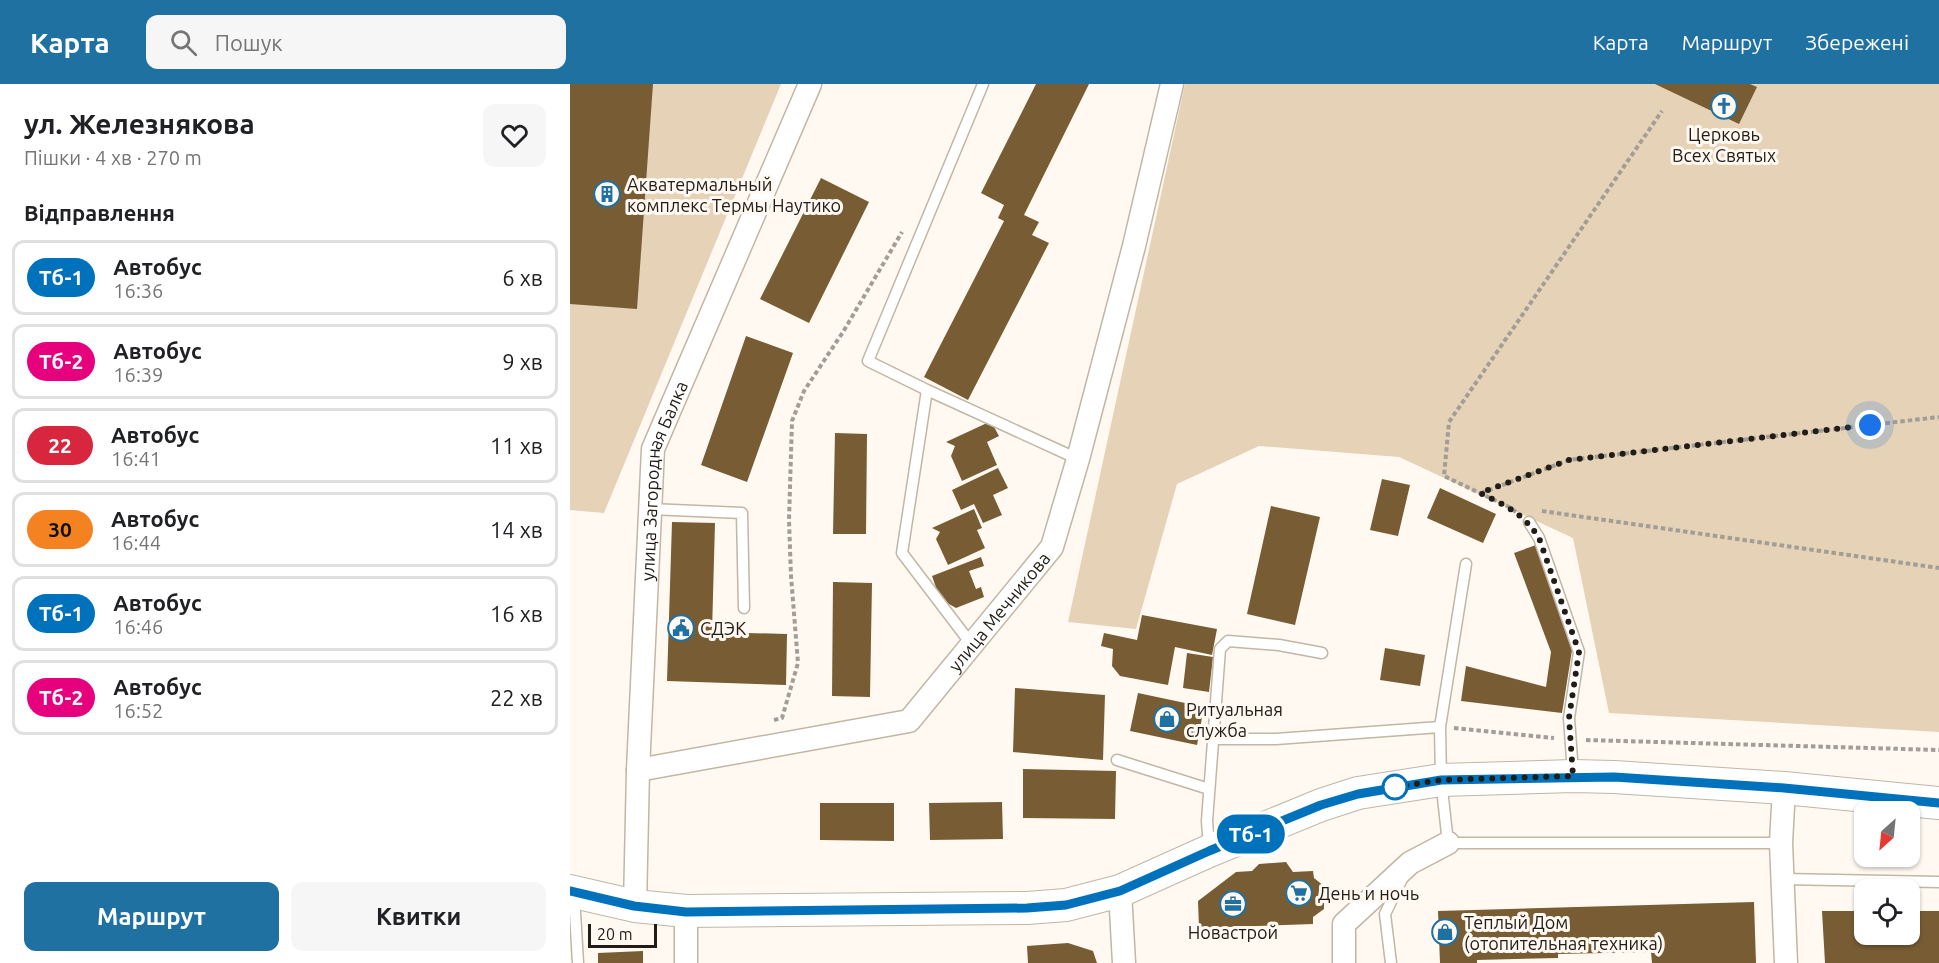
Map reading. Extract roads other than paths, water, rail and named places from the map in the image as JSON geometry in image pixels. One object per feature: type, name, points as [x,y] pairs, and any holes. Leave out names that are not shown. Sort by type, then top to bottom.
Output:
[{"type":"main road","points":[[572,891],[634,906],[686,912],[1027,908],[1066,905],[1120,891],[1209,851],[1330,802],[1358,794],[1441,780],[1614,777],[1784,788],[1939,804]]},
{"type":"street","name":"улица Загородная Балка","points":[[634,906],[653,449],[810,84]]},
{"type":"street","name":"улица Мечникова","points":[[638,770],[909,721],[1052,547],[1078,459],[1134,246],[1172,84]]},
{"type":"street","points":[[1784,788],[1780,843],[1786,963]]},
{"type":"street","points":[[1344,963],[1344,924],[1410,863],[1448,843]]},
{"type":"street","points":[[1120,891],[1124,963]]},
{"type":"street","points":[[686,912],[686,963]]},
{"type":"lane","points":[[983,84],[868,361],[1078,459]]},
{"type":"lane","points":[[927,390],[902,554],[972,645]]},
{"type":"lane","points":[[650,508],[742,513],[744,608]]},
{"type":"lane","points":[[1530,522],[1539,538],[1579,652],[1569,718],[1573,776]]},
{"type":"lane","points":[[1466,564],[1440,727],[1441,780],[1448,843],[1780,843]]},
{"type":"lane","points":[[1209,851],[1207,821],[1220,650],[1228,641],[1279,645],[1322,654]]},
{"type":"lane","points":[[1212,739],[1276,739],[1440,727]]},
{"type":"lane","points":[[1117,760],[1209,789]]},
{"type":"lane","points":[[1391,963],[1385,914],[1410,863]]},
{"type":"lane","points":[[1782,879],[1939,882]]},
{"type":"lane","points":[[572,891],[578,963]]},
{"type":"place","name":"Церковь Всех Святых","points":[[1724,106]]},
{"type":"place","name":"Акватермальный комплекс Термы Наутико","points":[[607,194]]},
{"type":"place","name":"СДЭК","points":[[681,628]]},
{"type":"place","name":"Ритуальная служба","points":[[1167,719]]},
{"type":"place","name":"День и ночь","points":[[1299,893]]},
{"type":"place","name":"Новастрой","points":[[1233,904]]},
{"type":"place","name":"Теплый Дом (отопительная техника)","points":[[1445,932]]}]
